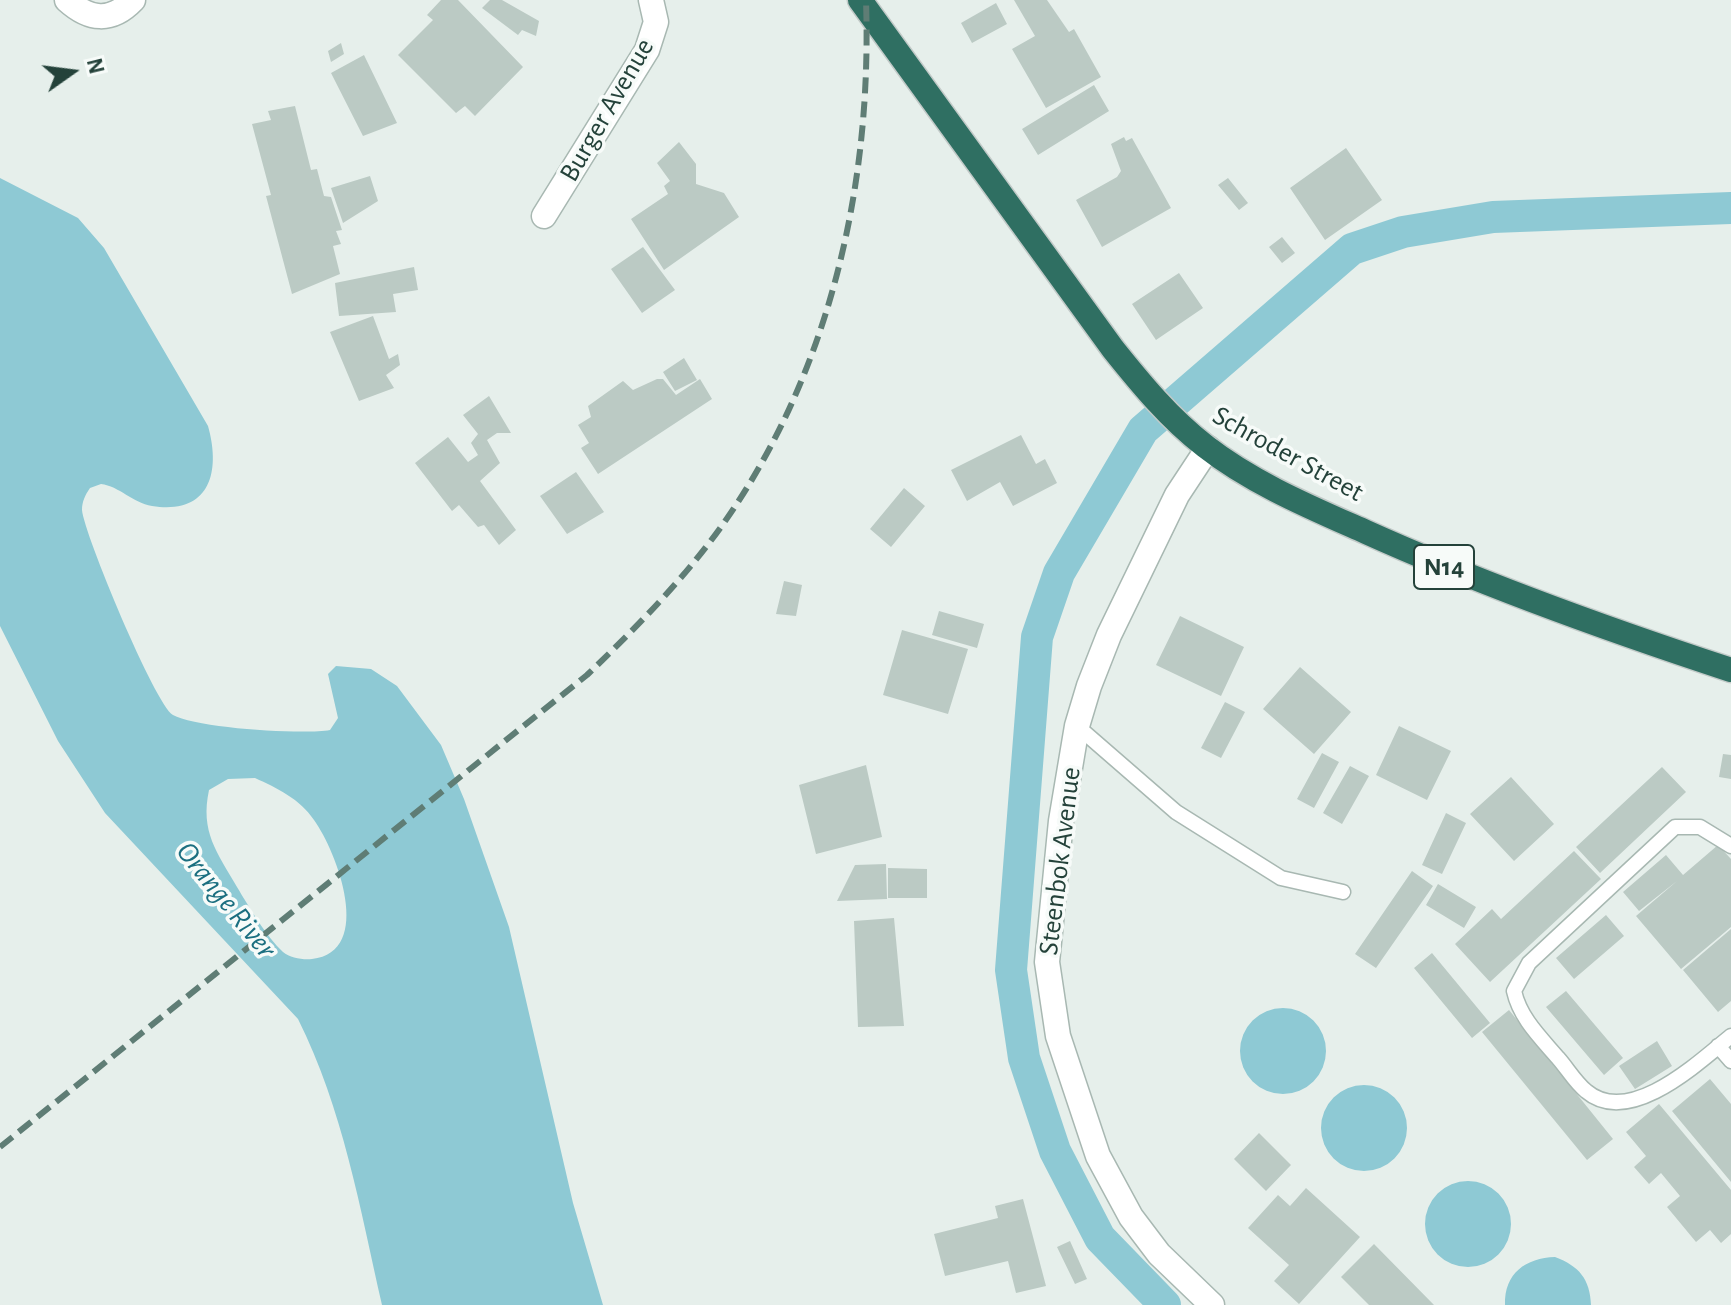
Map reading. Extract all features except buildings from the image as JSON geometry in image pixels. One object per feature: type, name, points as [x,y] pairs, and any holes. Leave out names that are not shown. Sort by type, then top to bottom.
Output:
[{"type":"highway","name":"Schroder Street","points":[[860,0],[1148,393],[1177,423],[1208,448],[1301,502],[1472,580],[1591,624],[1731,670]]},
{"type":"street","points":[[67,0],[88,16],[97,17],[125,8],[133,0]]},
{"type":"street","name":"Burger Avenue","points":[[544,216],[647,50],[656,22],[651,0]]},
{"type":"street","name":"Steenbok Avenue","points":[[1208,448],[1177,495],[1109,635],[1077,726],[1049,930],[1050,997],[1058,1036],[1098,1156],[1131,1217],[1159,1254],[1212,1305]]},
{"type":"lane","points":[[1077,726],[1176,812],[1281,878],[1343,892]]},
{"type":"lane","points":[[1731,846],[1700,827],[1675,827],[1529,963],[1514,991],[1527,1021],[1585,1090],[1602,1100],[1625,1102],[1654,1093],[1731,1036]]},
{"type":"lane","points":[[1718,1046],[1731,1061]]},
{"type":"water","name":"Orange River","points":[[0,178],[78,218],[104,248],[208,426],[213,459],[207,487],[199,497],[172,507],[152,506],[101,484],[90,488],[82,510],[107,583],[164,704],[173,715],[203,724],[274,731],[330,730],[338,718],[328,674],[336,666],[371,669],[397,686],[441,745],[464,799],[509,927],[573,1203],[603,1305],[382,1305],[339,1123],[314,1053],[298,1019],[105,813],[58,741],[0,626]],"holes":[[[255,778],[302,806],[314,820],[332,854],[345,899],[346,920],[342,939],[331,952],[312,959],[301,959],[283,952],[252,912],[212,841],[207,818],[209,790],[228,779]]]},
{"type":"water","points":[[1283,1008],[1300,1011],[1314,1020],[1323,1034],[1326,1051],[1323,1068],[1314,1082],[1300,1091],[1283,1094],[1266,1091],[1252,1082],[1243,1068],[1240,1051],[1243,1034],[1252,1020],[1266,1011]]},
{"type":"water","points":[[1364,1085],[1381,1088],[1395,1097],[1404,1111],[1407,1128],[1404,1145],[1395,1159],[1381,1168],[1364,1171],[1347,1168],[1333,1159],[1324,1145],[1321,1128],[1324,1111],[1333,1097],[1347,1088]]},
{"type":"water","points":[[1460,1181],[1476,1181],[1499,1193],[1508,1207],[1511,1224],[1508,1241],[1499,1255],[1476,1267],[1460,1267],[1444,1260],[1432,1248],[1425,1232],[1425,1216],[1432,1200],[1444,1188]]},
{"type":"water","points":[[1555,1257],[1582,1275],[1591,1305],[1505,1305],[1508,1284],[1519,1269],[1535,1260]]},
{"type":"waterway","points":[[1165,1305],[1100,1238],[1055,1151],[1024,1058],[1011,970],[1037,637],[1059,573],[1143,430],[1352,249],[1403,232],[1493,217],[1731,208]]},
{"type":"railway","points":[[0,1147],[587,675],[648,614],[722,526],[771,445],[799,386],[822,324],[840,261],[862,131],[866,0]]}]
